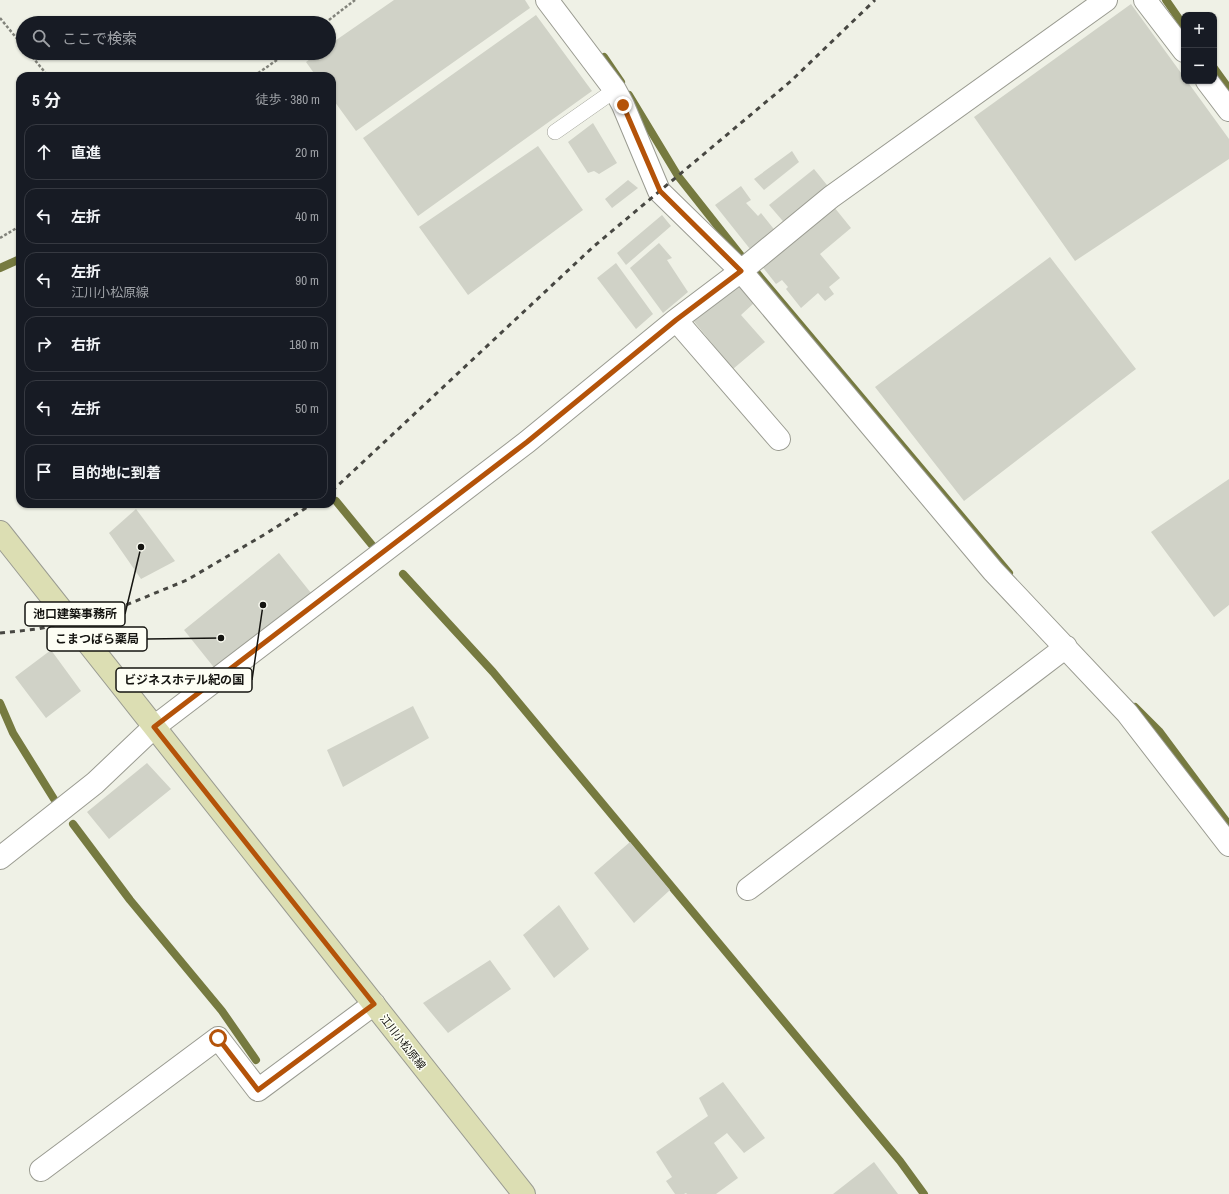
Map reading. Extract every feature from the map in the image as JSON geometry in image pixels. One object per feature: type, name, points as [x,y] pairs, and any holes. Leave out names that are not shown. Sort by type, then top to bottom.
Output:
[{"type":"main road","name":"江川小松原線","points":[[0,532],[524,1194]]},
{"type":"street","points":[[547,0],[615,90],[623,105],[660,191],[741,271],[993,571],[1127,713],[1229,845]]},
{"type":"street","points":[[0,858],[95,783],[154,727],[527,442],[676,320],[741,271],[831,197],[1106,0]]},
{"type":"street","points":[[1145,0],[1182,48]]},
{"type":"street","points":[[1209,84],[1229,110]]},
{"type":"street","points":[[676,320],[779,439]]},
{"type":"street","points":[[748,889],[1066,648]]},
{"type":"street","points":[[41,1170],[218,1038],[258,1090],[374,1004]]},
{"type":"lane","points":[[555,132],[615,90]]},
{"type":"path","points":[[334,16],[355,0]]},
{"type":"path","points":[[0,18],[16,37]]},
{"type":"path","points":[[35,60],[45,72]]},
{"type":"path","points":[[260,72],[277,60]]},
{"type":"path","points":[[0,238],[16,228]]},
{"type":"building","points":[[394,0],[525,0],[530,8],[356,131],[336,104],[336,72],[313,72],[306,62],[309,60],[336,60],[336,40]]},
{"type":"building","points":[[1131,4],[1181,73],[1181,84],[1189,84],[1229,139],[1229,159],[1075,261],[974,117]]},
{"type":"building","points":[[536,15],[592,91],[418,216],[363,138]]},
{"type":"building","points":[[593,123],[617,163],[599,174],[594,171],[588,173],[568,142]]},
{"type":"building","points":[[538,146],[583,210],[468,295],[419,227]]},
{"type":"building","points":[[792,151],[799,162],[764,190],[754,179]]},
{"type":"building","points":[[814,169],[831,190],[788,227],[769,205]]},
{"type":"building","points":[[628,180],[638,188],[612,208],[605,199]]},
{"type":"building","points":[[741,186],[751,200],[746,203],[758,216],[761,213],[777,233],[754,254],[715,205]]},
{"type":"building","points":[[830,202],[851,228],[820,254],[840,278],[829,287],[834,294],[825,301],[818,293],[801,308],[786,289],[788,287],[782,280],[776,284],[761,265]]},
{"type":"building","points":[[662,215],[671,226],[626,265],[617,253]]},
{"type":"building","points":[[659,243],[672,258],[667,260],[688,292],[663,313],[630,268]]},
{"type":"building","points":[[1050,257],[1136,369],[964,501],[875,387]]},
{"type":"building","points":[[616,263],[653,314],[636,329],[597,278]]},
{"type":"building","points":[[738,285],[754,303],[741,315],[765,342],[733,369],[692,319]]},
{"type":"building","points":[[1229,479],[1229,605],[1214,617],[1151,532]]},
{"type":"building","points":[[136,509],[175,561],[141,579],[109,533]]},
{"type":"building","points":[[279,553],[311,593],[216,670],[184,630]]},
{"type":"building","points":[[51,650],[81,691],[46,718],[15,677]]},
{"type":"building","points":[[413,706],[429,738],[343,787],[327,750]]},
{"type":"building","points":[[147,763],[171,789],[109,839],[87,812]]},
{"type":"building","points":[[630,842],[670,890],[634,923],[594,873]]},
{"type":"building","points":[[559,905],[589,949],[554,978],[523,935]]},
{"type":"building","points":[[490,960],[511,989],[448,1033],[423,1003]]},
{"type":"building","points":[[723,1082],[765,1138],[744,1153],[727,1133],[714,1143],[738,1178],[716,1194],[675,1194],[666,1181],[672,1177],[656,1152],[708,1116],[699,1098]]},
{"type":"building","points":[[874,1162],[898,1194],[833,1194]]},
{"type":"waterway","points":[[1166,0],[1181,22]]},
{"type":"waterway","points":[[604,57],[621,82]]},
{"type":"waterway","points":[[1217,72],[1229,89]]},
{"type":"waterway","points":[[629,95],[678,176],[742,257]]},
{"type":"waterway","points":[[0,268],[16,261]]},
{"type":"waterway","points":[[756,272],[1009,573]]},
{"type":"waterway","points":[[336,501],[372,545]]},
{"type":"waterway","points":[[403,574],[493,672],[900,1161],[924,1194]]},
{"type":"waterway","points":[[0,703],[13,733],[54,799]]},
{"type":"waterway","points":[[1135,707],[1159,731],[1229,825]]},
{"type":"waterway","points":[[73,824],[130,900],[222,1011],[256,1060]]},
{"type":"railway","points":[[336,487],[593,247],[791,81],[875,0]]},
{"type":"railway","points":[[0,633],[38,629],[109,612],[187,580],[267,533],[306,508]]},
{"type":"place","name":"池口建築事務所","points":[[141,547]]},
{"type":"place","name":"ビジネスホテル紀の国","points":[[263,605]]},
{"type":"place","name":"こまつばら薬局","points":[[221,638]]},
{"type":"route","points":[[218,1038],[258,1090],[374,1004],[154,727],[527,442],[676,320],[741,271],[660,191],[623,105]]}]
